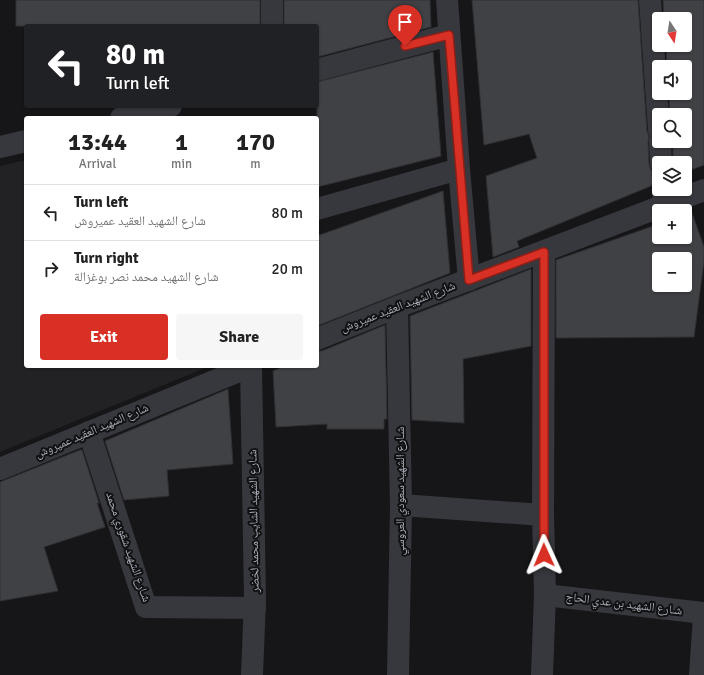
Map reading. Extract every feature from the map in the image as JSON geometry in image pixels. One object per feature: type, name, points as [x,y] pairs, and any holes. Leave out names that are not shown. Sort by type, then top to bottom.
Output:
[{"type":"street","points":[[272,0],[272,24]]},
{"type":"street","points":[[448,0],[449,35],[459,169],[469,280]]},
{"type":"street","points":[[650,0],[657,108]]},
{"type":"street","points":[[319,69],[449,35]]},
{"type":"street","points":[[129,116],[162,108]]},
{"type":"street","points":[[0,147],[24,141]]},
{"type":"street","points":[[319,208],[459,169]]},
{"type":"street","name":"شارع الشهيد العقيد عميروش","points":[[319,339],[397,307],[544,252],[664,197],[703,196]]},
{"type":"street","points":[[542,675],[545,595],[543,515],[544,252]]},
{"type":"street","name":"شـارع الشهيد سعودي العروسي","points":[[397,307],[401,505],[398,675]]},
{"type":"street","name":"شارع الشهيد العقيد عميروش","points":[[0,469],[246,368]]},
{"type":"street","name":"شـارع الشهيد الشايب محمد لخضر","points":[[251,368],[255,608],[252,675]]},
{"type":"street","name":"شـارع الشهيد شقوري محمد","points":[[89,432],[146,607],[255,608]]},
{"type":"street","points":[[401,505],[543,515]]},
{"type":"street","name":"شـارع الشهيد بن عدي الحاج","points":[[545,595],[704,615]]},
{"type":"street","points":[[700,675],[704,615]]},
{"type":"shaded area","points":[[24,160],[24,368],[205,368],[0,452],[0,166]]},
{"type":"building","points":[[16,0],[260,0],[260,24],[24,24],[24,26],[16,26]]},
{"type":"building","points":[[284,0],[430,0],[431,27],[319,56],[319,24],[284,24]]},
{"type":"building","points":[[472,0],[638,0],[647,131],[649,137],[649,164],[652,171],[651,186],[517,241],[519,247],[493,257],[486,176],[537,158],[529,134],[484,145]]},
{"type":"building","points":[[663,0],[704,0],[704,165],[692,169],[692,156],[673,156],[673,148],[692,148],[692,108],[670,108],[669,100],[692,100],[692,60],[667,60],[666,52],[692,52],[692,12],[664,12]]},
{"type":"building","points":[[433,52],[441,156],[319,186],[319,116],[317,116],[317,108],[319,108],[319,81]]},
{"type":"building","points":[[443,191],[450,273],[319,325],[319,235]]},
{"type":"building","points":[[692,213],[704,247],[704,261],[694,337],[556,338],[556,260],[652,226],[652,244],[692,244]]},
{"type":"building","points":[[531,269],[531,346],[463,359],[464,423],[412,420],[410,316]]},
{"type":"building","points":[[385,325],[387,419],[384,419],[384,429],[327,429],[327,424],[276,427],[273,371],[280,368],[319,368],[319,351]]},
{"type":"building","points":[[228,389],[233,464],[167,470],[169,496],[124,500],[105,441]]},
{"type":"building","points":[[82,450],[105,527],[44,547],[58,591],[0,601],[0,482]]},
{"type":"route","points":[[405,46],[449,35],[469,280],[544,252],[544,555]]}]
